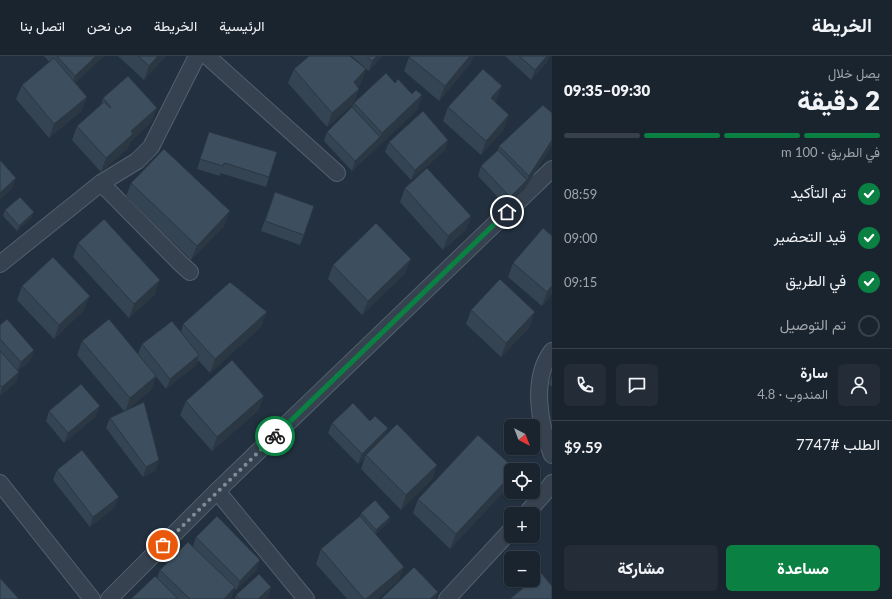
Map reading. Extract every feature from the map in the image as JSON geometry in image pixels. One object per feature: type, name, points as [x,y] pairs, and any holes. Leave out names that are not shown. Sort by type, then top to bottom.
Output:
[{"type":"street","points":[[0,264],[101,183],[137,161],[151,147],[197,56]]},
{"type":"street","points":[[207,56],[337,173]]},
{"type":"street","points":[[109,599],[217,491],[552,169]]},
{"type":"street","points":[[101,183],[190,272]]},
{"type":"street","points":[[552,351],[546,360],[540,381],[543,430],[552,455]]},
{"type":"street","points":[[0,483],[92,599]]},
{"type":"street","points":[[532,507],[552,483]]},
{"type":"street","points":[[217,491],[306,599]]},
{"type":"street","points":[[447,599],[504,538]]},
{"type":"building","points":[[57,56],[96,56],[75,76]]},
{"type":"building","points":[[138,56],[158,56],[149,66]]},
{"type":"building","points":[[309,56],[350,56],[366,69],[354,82],[359,89],[332,113],[294,69]]},
{"type":"building","points":[[367,56],[377,56],[372,61]]},
{"type":"building","points":[[470,56],[445,86],[409,57]]},
{"type":"building","points":[[519,56],[547,56],[535,70]]},
{"type":"building","points":[[54,58],[87,97],[54,124],[22,85]]},
{"type":"building","points":[[483,69],[502,86],[491,98],[509,115],[486,141],[448,107]]},
{"type":"building","points":[[386,73],[395,83],[398,79],[412,94],[416,90],[422,95],[382,133],[354,103]]},
{"type":"building","points":[[128,76],[157,108],[131,131],[133,134],[106,158],[77,126],[104,102],[110,108],[111,107],[103,98]]},
{"type":"building","points":[[543,105],[552,113],[552,140],[529,176],[499,146]]},
{"type":"building","points":[[352,107],[380,137],[355,161],[327,132]]},
{"type":"building","points":[[423,111],[448,140],[415,170],[389,142]]},
{"type":"building","points":[[209,132],[277,152],[269,177],[228,164],[224,163],[223,166],[200,159]]},
{"type":"building","points":[[164,149],[230,211],[197,246],[131,183]]},
{"type":"building","points":[[498,150],[527,180],[510,197],[481,166]]},
{"type":"building","points":[[0,160],[16,178],[0,193]]},
{"type":"building","points":[[427,168],[471,216],[448,236],[405,188]]},
{"type":"building","points":[[275,192],[314,206],[304,235],[265,221]]},
{"type":"building","points":[[20,197],[34,212],[19,226],[5,210]]},
{"type":"building","points":[[104,219],[160,280],[134,304],[78,243]]},
{"type":"building","points":[[376,223],[411,259],[368,301],[333,265]]},
{"type":"building","points":[[543,228],[552,236],[552,286],[547,292],[513,263]]},
{"type":"building","points":[[53,257],[90,296],[59,325],[22,286]]},
{"type":"building","points":[[500,279],[535,312],[506,343],[471,310]]},
{"type":"building","points":[[230,282],[267,312],[215,359],[183,324]]},
{"type":"building","points":[[7,319],[34,350],[21,362],[0,339],[0,325]]},
{"type":"building","points":[[109,319],[156,376],[130,398],[82,341]]},
{"type":"building","points":[[172,321],[199,355],[170,379],[142,344]]},
{"type":"building","points":[[0,351],[19,372],[2,387],[0,385]]},
{"type":"building","points":[[232,360],[264,396],[217,437],[186,401]]},
{"type":"building","points":[[81,384],[100,406],[68,433],[49,411]]},
{"type":"building","points":[[144,402],[159,460],[146,467],[110,418]]},
{"type":"building","points":[[353,403],[370,421],[375,416],[388,428],[362,454],[332,423]]},
{"type":"building","points":[[397,424],[437,465],[406,495],[366,455]]},
{"type":"building","points":[[478,435],[508,463],[504,463],[504,483],[456,534],[418,499]]},
{"type":"building","points":[[82,450],[119,497],[93,517],[57,470]]},
{"type":"building","points":[[375,500],[390,517],[376,530],[361,513]]},
{"type":"building","points":[[217,516],[260,560],[240,581],[196,537]]},
{"type":"building","points":[[360,516],[404,567],[366,599],[364,599],[321,549]]},
{"type":"building","points":[[188,542],[235,587],[224,599],[190,599],[160,570]]},
{"type":"building","points":[[414,567],[438,592],[430,599],[381,599]]},
{"type":"building","points":[[541,573],[552,586],[552,599],[510,599],[524,587],[540,587]]},
{"type":"building","points":[[259,574],[271,587],[258,599],[240,599],[236,595]]},
{"type":"building","points":[[155,576],[178,599],[131,599]]},
{"type":"building","points":[[0,578],[19,599],[0,599]]},
{"type":"way so far","points":[[163,545],[275,436]]},
{"type":"route","points":[[275,436],[507,212]]}]
